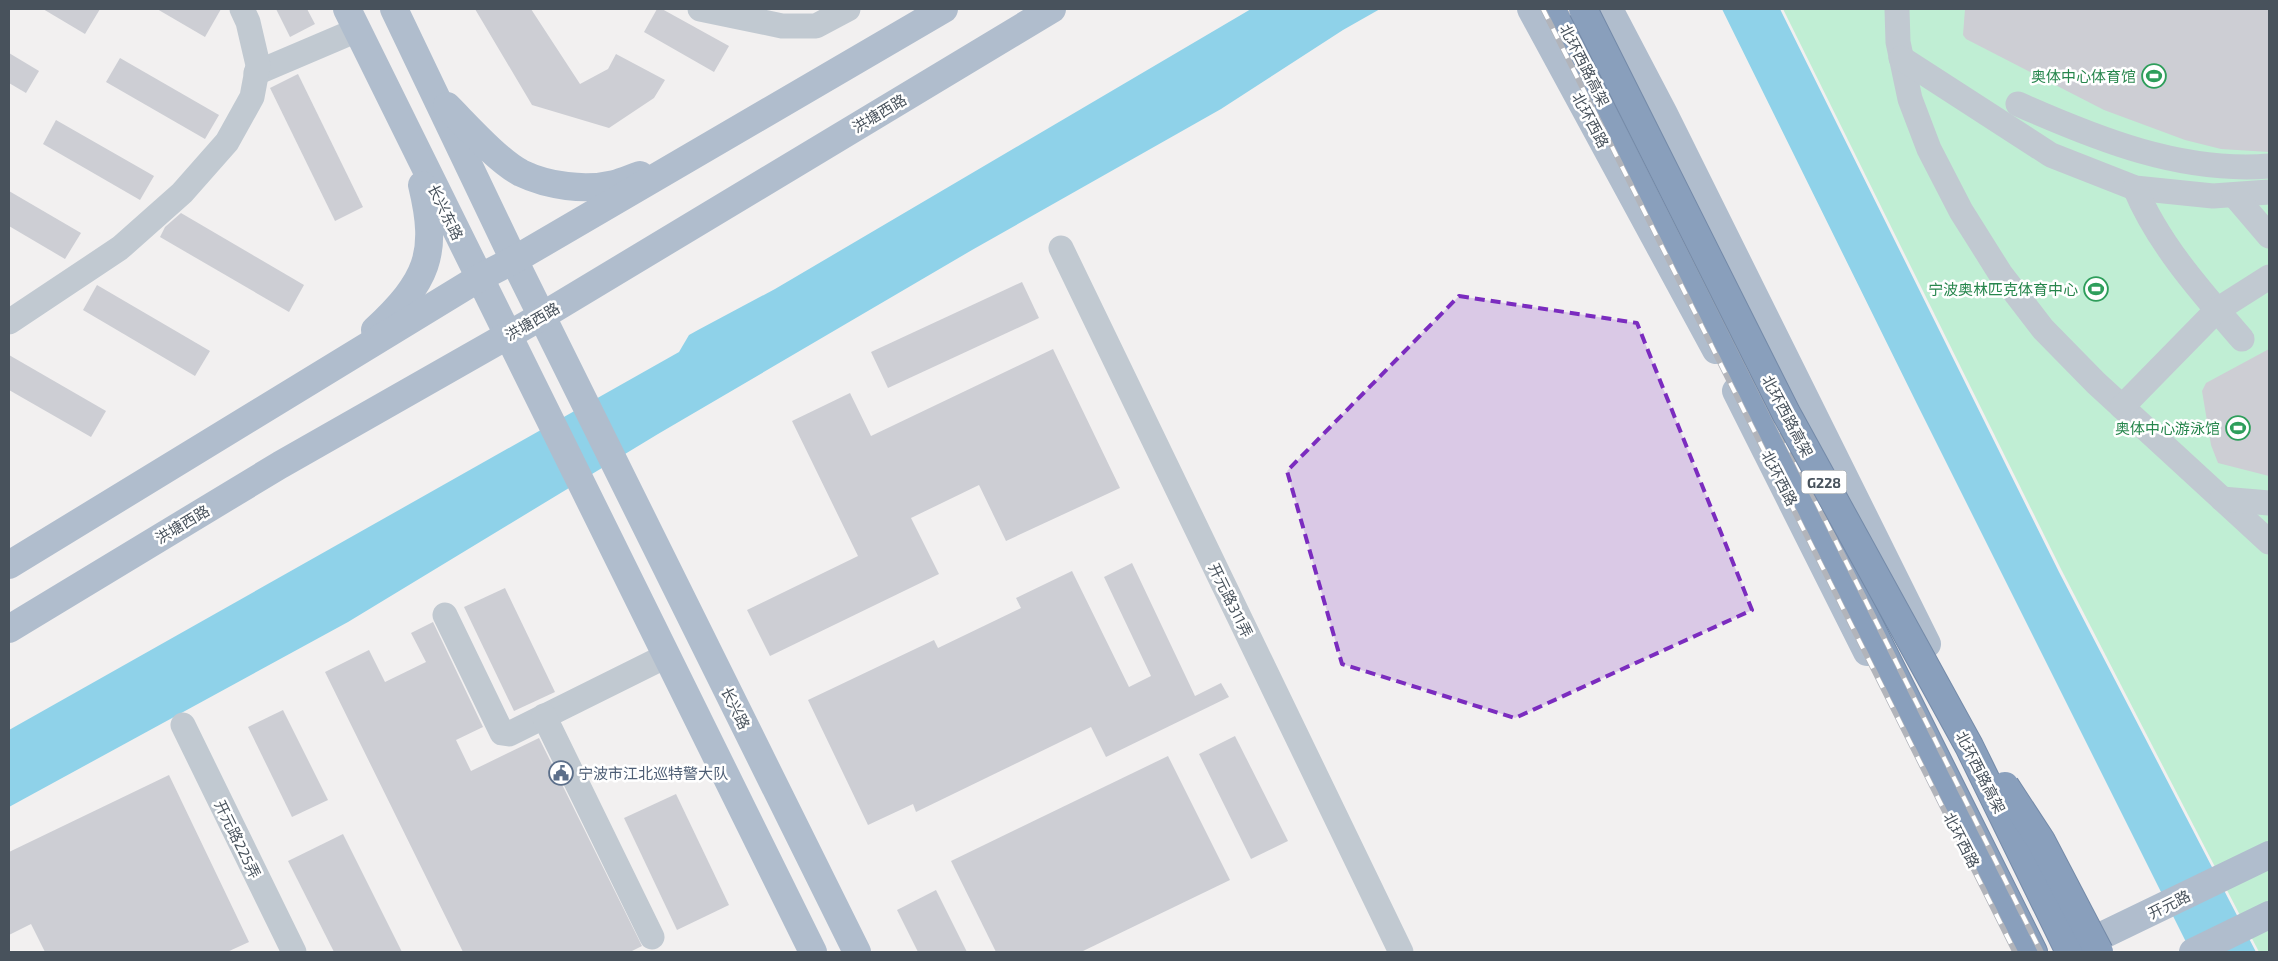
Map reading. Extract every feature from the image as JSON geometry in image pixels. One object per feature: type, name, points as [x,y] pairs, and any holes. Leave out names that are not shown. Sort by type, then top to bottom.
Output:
[{"type":"highway","name":"北环西路高架","points":[[1556,9],[1789,466],[2033,952]]},
{"type":"highway","name":"北环西路高架","points":[[1583,9],[1786,413],[2079,951]]},
{"type":"main road","points":[[394,9],[542,316]]},
{"type":"main road","points":[[9,566],[479,278],[514,260],[944,9]]},
{"type":"main road","name":"洪塘西路","points":[[9,629],[280,465],[542,316],[1052,9]]},
{"type":"main road","name":"北环西路","points":[[1530,9],[1709,338],[2018,952]]},
{"type":"main road","points":[[1610,9],[1664,114],[2079,951]]},
{"type":"main road","name":"长兴东路","points":[[352,19],[666,656]]},
{"type":"main road","points":[[434,93],[487,146],[520,172],[547,183],[584,187],[614,184],[693,156]]},
{"type":"main road","points":[[335,366],[393,313],[421,278],[430,247],[429,214],[412,142]]},
{"type":"main road","name":"长兴路","points":[[542,316],[857,952]]},
{"type":"main road","points":[[666,656],[813,952]]},
{"type":"main road","name":"开元路","points":[[2079,951],[2269,855]]},
{"type":"main road","points":[[2193,952],[2269,915]]},
{"type":"street","points":[[9,322],[120,248],[182,193],[227,142],[252,97],[258,65],[248,22],[242,9]]},
{"type":"street","points":[[700,9],[782,26],[816,26],[848,9]]},
{"type":"street","points":[[1897,9],[1898,42],[1910,99],[1930,149],[1961,211],[2000,273],[2043,329],[2122,407],[2269,542]]},
{"type":"street","points":[[256,73],[352,19]]},
{"type":"street","points":[[1901,58],[2050,155],[2136,188],[2214,196],[2269,192]]},
{"type":"street","points":[[2018,104],[2082,132],[2162,158],[2242,168],[2269,166]]},
{"type":"street","points":[[2136,188],[2153,227],[2217,310],[2242,339]]},
{"type":"street","points":[[2234,195],[2269,236]]},
{"type":"street","name":"开元路311弄","points":[[1061,248],[1401,952]]},
{"type":"street","points":[[2122,407],[2217,310],[2269,277]]},
{"type":"street","points":[[2222,499],[2269,503]]},
{"type":"street","points":[[2245,520],[2269,526]]},
{"type":"street","points":[[446,616],[502,733],[509,734],[666,656]]},
{"type":"street","points":[[544,716],[652,937]]},
{"type":"street","name":"开元路225弄","points":[[183,725],[294,952]]},
{"type":"highlighted area","points":[[1459,296],[1637,323],[1752,610],[1515,718],[1342,664],[1287,471]]},
{"type":"green space","name":"宁波奥林匹克体育中心","points":[[1783,9],[2269,9],[2269,952],[2259,952],[2061,569]]},
{"type":"water","points":[[1251,9],[1380,9],[1343,30],[1221,109],[972,250],[658,434],[348,622],[9,807],[9,730],[679,352],[689,335],[775,289]]},
{"type":"water","points":[[1722,9],[1780,9],[2059,572],[2256,952],[2191,952]]},
{"type":"building","points":[[43,9],[100,9],[85,34]]},
{"type":"building","points":[[157,9],[221,9],[205,37]]},
{"type":"building","points":[[276,9],[307,9],[315,24],[290,37]]},
{"type":"building","points":[[475,9],[531,9],[580,84],[608,69],[616,54],[665,80],[654,98],[609,128],[532,105]]},
{"type":"building","points":[[657,9],[662,9],[729,46],[714,72],[644,32]]},
{"type":"building","name":"奥体中心体育馆","points":[[1965,9],[2269,9],[2269,152],[2221,149],[2185,140],[2104,110],[1966,39],[1963,35]]},
{"type":"building","points":[[9,53],[39,71],[26,93],[9,83]]},
{"type":"building","points":[[120,58],[219,115],[205,139],[106,82]]},
{"type":"building","points":[[298,74],[363,207],[335,221],[270,88]]},
{"type":"building","points":[[56,120],[154,176],[140,200],[43,144]]},
{"type":"building","points":[[9,191],[81,233],[65,259],[9,226]]},
{"type":"building","points":[[181,213],[304,285],[289,312],[160,237],[165,227]]},
{"type":"building","points":[[1022,282],[1039,318],[888,388],[871,352]]},
{"type":"building","points":[[97,285],[210,351],[195,376],[83,310]]},
{"type":"building","points":[[1053,349],[1120,488],[1006,541],[979,485],[911,518],[939,574],[770,656],[747,610],[858,556],[792,421],[850,393],[871,436]]},
{"type":"building","name":"奥体中心游泳馆","points":[[2269,349],[2269,476],[2218,463],[2211,445],[2202,391],[2206,383]]},
{"type":"building","points":[[9,355],[106,411],[91,437],[9,390]]},
{"type":"building","points":[[1132,563],[1195,696],[1221,683],[1229,697],[1106,757],[1091,727],[916,812],[913,804],[868,825],[808,700],[934,640],[938,648],[1021,608],[1016,598],[1072,571],[1129,687],[1151,676],[1104,577]]},
{"type":"building","points":[[505,588],[555,692],[514,711],[464,607]]},
{"type":"building","points":[[433,622],[483,727],[456,740],[471,771],[539,738],[642,946],[630,952],[463,952],[325,672],[369,650],[385,682],[426,662],[411,633]]},
{"type":"building","points":[[283,710],[328,800],[292,817],[248,727]]},
{"type":"building","points":[[1235,736],[1288,841],[1251,859],[1199,754]]},
{"type":"building","points":[[1168,756],[1230,880],[1081,952],[996,952],[951,861]]},
{"type":"building","points":[[169,775],[249,942],[227,952],[45,952],[31,924],[9,935],[9,852]]},
{"type":"building","points":[[676,794],[729,905],[677,930],[624,818]]},
{"type":"building","points":[[343,834],[402,952],[334,952],[288,861]]},
{"type":"building","points":[[936,890],[967,952],[918,952],[897,910]]},
{"type":"railway","points":[[1543,9],[2015,952]]},
{"type":"railway","points":[[1570,9],[2041,952]]},
{"type":"place","name":"奥体中心体育馆","points":[[2154,76]]},
{"type":"place","name":"宁波奥林匹克体育中心","points":[[2096,289]]},
{"type":"place","name":"奥体中心游泳馆","points":[[2238,428]]},
{"type":"place","name":"宁波市江北巡特警大队","points":[[561,773]]}]
